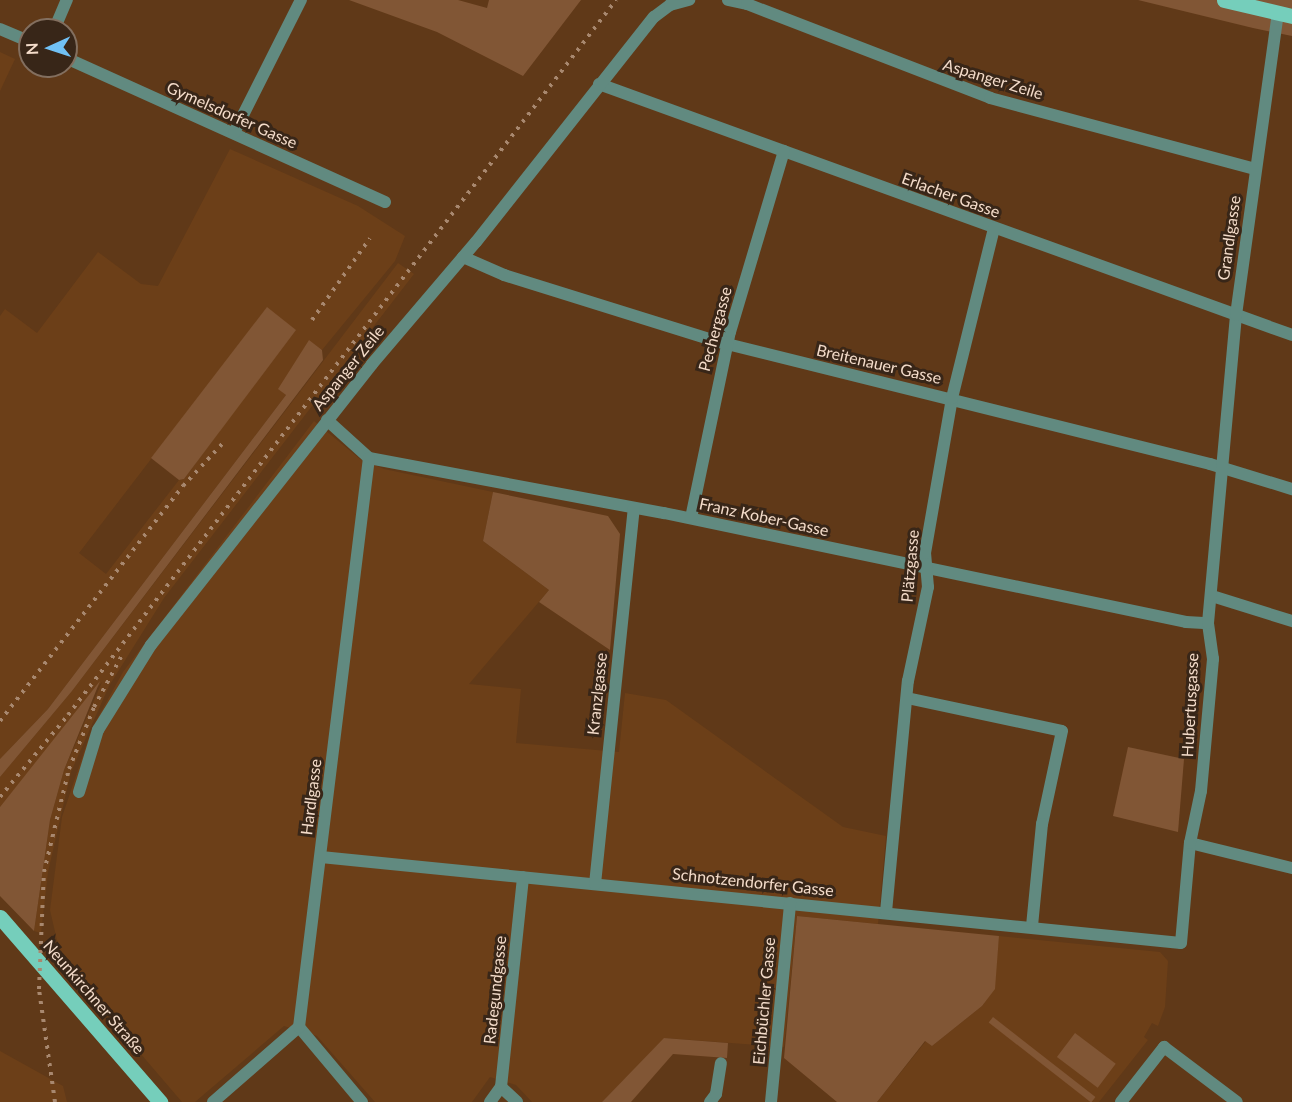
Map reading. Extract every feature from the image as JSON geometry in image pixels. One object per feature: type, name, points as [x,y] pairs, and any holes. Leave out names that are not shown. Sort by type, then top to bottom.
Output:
[{"type":"main road","points":[[1224,0],[1285,14]]},
{"type":"main road","name":"Neunkirchner Straße","points":[[0,917],[160,1102]]},
{"type":"street","points":[[59,18],[67,0]]},
{"type":"street","name":"Aspanger Zeile","points":[[80,792],[98,730],[126,680],[327,420],[462,257],[654,17],[670,5],[689,0]]},
{"type":"street","name":"Aspanger Zeile","points":[[728,0],[747,4],[990,98],[1255,169]]},
{"type":"street","points":[[234,133],[297,1]]},
{"type":"street","name":"Grandlgasse","points":[[1222,468],[1236,315],[1255,169],[1285,14]]},
{"type":"street","points":[[0,29],[18,37]]},
{"type":"street","name":"Gymelsdorfer Gasse","points":[[78,63],[385,202]]},
{"type":"street","name":"Erlacher Gasse","points":[[599,84],[1292,335]]},
{"type":"street","name":"Pechergasse","points":[[691,518],[727,344],[784,151]]},
{"type":"street","name":"Plätzgasse","points":[[886,912],[907,698],[928,587],[925,553],[952,398],[994,228]]},
{"type":"street","name":"Breitenauer Gasse","points":[[462,257],[513,279],[727,344],[952,398],[1222,468],[1292,489]]},
{"type":"street","points":[[327,420],[369,458]]},
{"type":"street","name":"Franz Kober-Gasse","points":[[369,458],[691,518],[1186,622],[1208,623]]},
{"type":"street","name":"Hardlgasse","points":[[299,1027],[369,458]]},
{"type":"street","name":"Hubertusgasse","points":[[1181,943],[1190,843],[1201,791],[1212,670],[1208,623],[1222,468]]},
{"type":"street","name":"Kranzlgasse","points":[[595,884],[634,508]]},
{"type":"street","points":[[1212,596],[1292,621]]},
{"type":"street","points":[[907,698],[1062,731],[1042,824],[1032,926]]},
{"type":"street","points":[[1190,843],[1292,868]]},
{"type":"street","name":"Schnotzendorfer Gasse","points":[[321,857],[1032,926],[1181,943]]},
{"type":"street","name":"Radegundgasse","points":[[501,1087],[523,877]]},
{"type":"street","name":"Eichbüchler Gasse","points":[[771,1102],[790,903]]},
{"type":"street","points":[[213,1102],[299,1027],[362,1102]]},
{"type":"street","points":[[1121,1102],[1164,1047],[1237,1102]]},
{"type":"street","points":[[710,1102],[716,1094],[721,1063]]},
{"type":"street","points":[[490,1102],[501,1087],[517,1102]]},
{"type":"shaded area","points":[[349,0],[458,0],[487,8],[489,0],[581,0],[523,76],[437,32]]},
{"type":"shaded area","points":[[1138,0],[1292,0],[1292,36],[1253,28]]},
{"type":"shaded area","points":[[0,52],[15,59],[0,91]]},
{"type":"shaded area","points":[[230,149],[358,206],[405,236],[395,261],[322,350],[309,341],[279,389],[286,395],[48,709],[0,759],[0,316],[5,309],[37,333],[98,252],[141,284],[158,286]],"holes":[[[267,308],[295,330],[184,479],[179,480],[106,574],[79,553]]]},
{"type":"shaded area","points":[[398,263],[414,274],[164,598],[109,686],[71,772],[48,872],[41,933],[34,931],[50,820],[64,770],[102,682],[0,807],[0,777],[72,691]]},
{"type":"shaded area","points":[[267,307],[296,330],[184,479],[179,480],[151,458]]},
{"type":"shaded area","points":[[309,340],[322,350],[323,360],[72,691],[0,777],[0,759],[48,709],[286,395],[278,389]]},
{"type":"shaded area","points":[[314,421],[360,459],[384,469],[493,492],[483,541],[549,590],[469,684],[521,689],[516,743],[619,752],[625,693],[666,700],[843,827],[886,836],[878,924],[797,916],[784,1047],[665,1038],[602,1102],[532,1102],[516,1085],[490,1077],[472,1102],[375,1102],[317,1036],[284,1026],[195,1102],[182,1102],[62,962],[50,910],[62,817],[92,728],[123,672]]},
{"type":"shaded area","points":[[493,492],[608,516],[620,534],[610,650],[539,602],[549,590],[483,541]]},
{"type":"shaded area","points":[[100,681],[64,770],[50,820],[34,931],[0,896],[0,807]]},
{"type":"shaded area","points":[[1128,747],[1184,759],[1178,832],[1113,816]]},
{"type":"shaded area","points":[[797,916],[999,936],[995,989],[982,1006],[932,1046],[925,1041],[877,1102],[837,1102],[784,1058]]},
{"type":"shaded area","points":[[999,936],[1160,952],[1168,961],[1165,1007],[1158,1026],[1152,1023],[1144,1037],[1148,1040],[1099,1102],[877,1102],[926,1041],[932,1046],[982,1006],[994,989]]},
{"type":"shaded area","points":[[993,1017],[1095,1097],[1090,1102],[989,1023]]},
{"type":"shaded area","points":[[1075,1033],[1116,1064],[1098,1088],[1057,1057]]},
{"type":"shaded area","points":[[664,1038],[728,1043],[727,1058],[673,1054],[631,1102],[602,1102]]},
{"type":"shaded area","points":[[0,1051],[63,1086],[67,1102],[0,1102]]},
{"type":"railway","points":[[0,797],[68,715],[616,0]]},
{"type":"railway","points":[[312,320],[370,238]]},
{"type":"railway","points":[[0,721],[183,486],[225,441]]},
{"type":"railway","points":[[55,1102],[39,989],[44,872],[69,769],[94,707],[121,657]]}]
